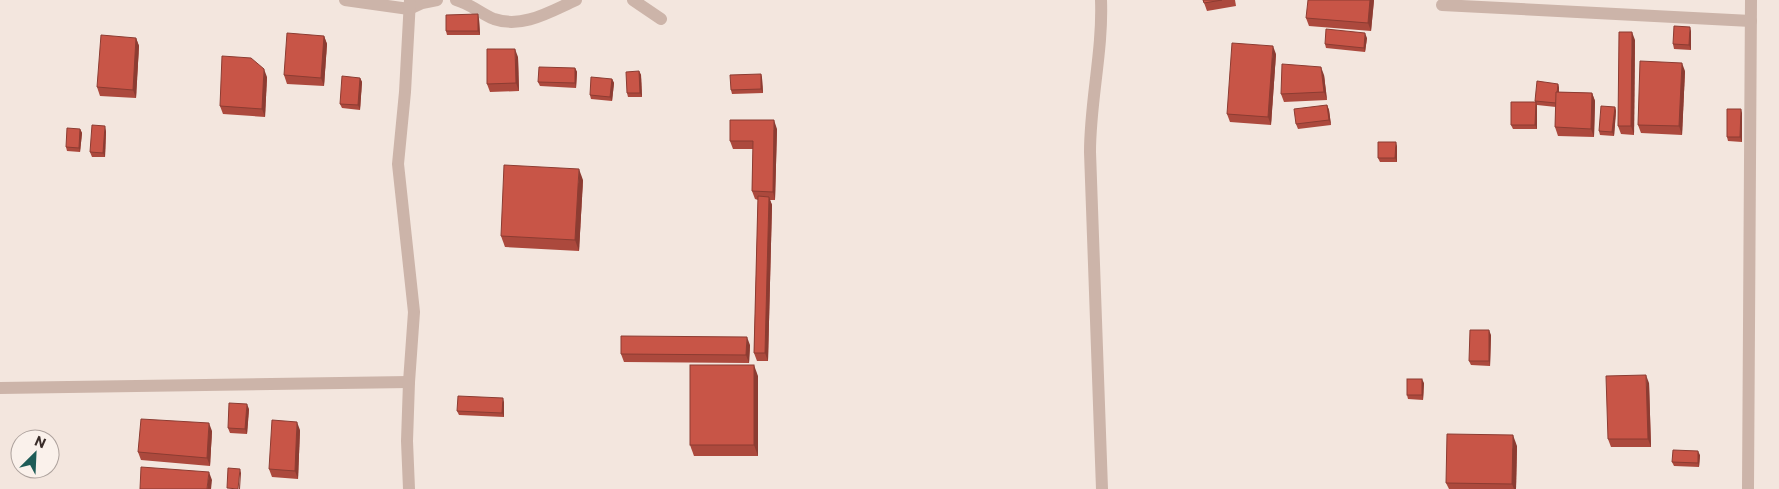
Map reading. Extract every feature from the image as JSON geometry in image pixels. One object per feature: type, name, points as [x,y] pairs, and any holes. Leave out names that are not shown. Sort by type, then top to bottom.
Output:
[{"type":"street","points":[[345,0],[409,5],[437,0]]},
{"type":"street","points":[[456,0],[468,3],[494,19],[511,22],[534,18],[576,0]]},
{"type":"street","points":[[633,0],[660,19]]},
{"type":"street","points":[[1101,0],[1102,24],[1090,122],[1090,152],[1102,489]]},
{"type":"street","points":[[1748,489],[1751,0]]},
{"type":"street","points":[[409,5],[405,92],[398,164],[414,312],[407,441],[409,489]]},
{"type":"street","points":[[1442,5],[1751,21]]},
{"type":"street","points":[[0,388],[409,382]]},
{"type":"building","points":[[1203,0],[1222,0],[1204,3]]},
{"type":"building","points":[[1308,0],[1370,0],[1368,23],[1306,18]]},
{"type":"building","points":[[478,14],[478,31],[446,31],[446,15]]},
{"type":"building","points":[[1674,26],[1690,27],[1689,45],[1673,44]]},
{"type":"building","points":[[1326,29],[1365,33],[1364,48],[1325,44]]},
{"type":"building","points":[[1619,32],[1632,32],[1631,126],[1618,126]]},
{"type":"building","points":[[287,33],[324,36],[321,78],[284,75]]},
{"type":"building","points":[[101,35],[136,38],[133,90],[97,87]]},
{"type":"building","points":[[1232,43],[1273,46],[1268,117],[1227,114]]},
{"type":"building","points":[[487,49],[515,49],[516,83],[487,84]]},
{"type":"building","points":[[222,56],[251,58],[264,69],[262,109],[220,106]]},
{"type":"building","points":[[1640,61],[1682,63],[1679,126],[1638,125]]},
{"type":"building","points":[[1282,64],[1321,67],[1324,92],[1281,94]]},
{"type":"building","points":[[539,67],[575,68],[575,83],[538,82]]},
{"type":"building","points":[[639,71],[640,93],[627,93],[626,72]]},
{"type":"building","points":[[761,74],[761,89],[731,90],[730,75]]},
{"type":"building","points":[[342,76],[360,78],[358,105],[340,104]]},
{"type":"building","points":[[591,77],[612,79],[610,97],[590,95]]},
{"type":"building","points":[[1537,81],[1558,84],[1556,103],[1535,101]]},
{"type":"building","points":[[1556,92],[1592,93],[1591,129],[1555,127]]},
{"type":"building","points":[[1511,102],[1536,102],[1535,125],[1511,125]]},
{"type":"building","points":[[1327,105],[1329,120],[1296,124],[1294,109]]},
{"type":"building","points":[[1601,106],[1615,107],[1612,132],[1599,131]]},
{"type":"building","points":[[1727,109],[1741,109],[1740,137],[1727,137]]},
{"type":"building","points":[[730,120],[774,120],[773,192],[752,191],[753,141],[730,141]]},
{"type":"building","points":[[92,125],[105,126],[103,153],[90,152]]},
{"type":"building","points":[[67,128],[80,129],[79,148],[66,147]]},
{"type":"building","points":[[1378,142],[1396,142],[1395,158],[1378,158]]},
{"type":"building","points":[[504,165],[579,169],[575,240],[501,236]]},
{"type":"building","points":[[758,196],[769,197],[765,353],[754,353]]},
{"type":"building","points":[[1470,330],[1489,330],[1489,361],[1469,361]]},
{"type":"building","points":[[621,336],[747,337],[746,355],[621,354]]},
{"type":"building","points":[[690,365],[754,365],[754,445],[690,445]]},
{"type":"building","points":[[1646,375],[1648,439],[1608,439],[1606,376]]},
{"type":"building","points":[[1407,379],[1422,379],[1422,395],[1407,395]]},
{"type":"building","points":[[458,396],[503,398],[502,413],[457,411]]},
{"type":"building","points":[[229,403],[247,404],[245,429],[228,428]]},
{"type":"building","points":[[141,419],[209,423],[207,458],[138,452]]},
{"type":"building","points":[[272,420],[297,422],[295,471],[269,469]]},
{"type":"building","points":[[1447,434],[1513,435],[1512,484],[1446,483]]},
{"type":"building","points":[[1673,450],[1698,451],[1698,463],[1672,462]]},
{"type":"building","points":[[141,467],[209,472],[207,489],[140,489]]},
{"type":"building","points":[[228,468],[240,469],[238,489],[227,488]]}]
